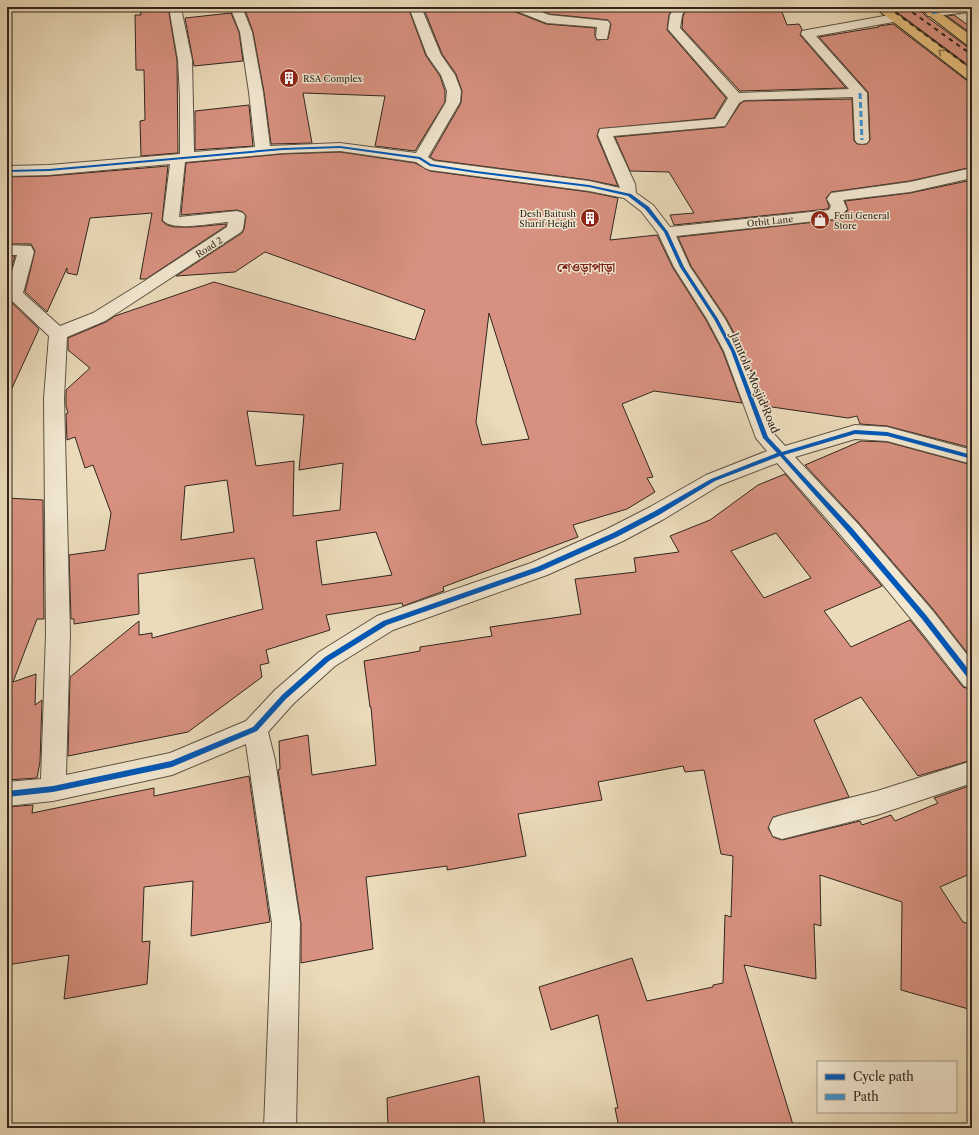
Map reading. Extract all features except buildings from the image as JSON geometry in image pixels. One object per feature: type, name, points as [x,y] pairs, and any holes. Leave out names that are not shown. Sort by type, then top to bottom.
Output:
[{"type":"main road","points":[[880,7],[972,76]]},
{"type":"main road","points":[[928,10],[972,42]]},
{"type":"street","points":[[236,7],[246,32],[256,92],[263,151]]},
{"type":"street","points":[[415,7],[434,55],[448,75],[454,91],[453,102],[420,158]]},
{"type":"street","points":[[518,7],[547,19],[604,24],[602,36]]},
{"type":"street","points":[[681,7],[676,15],[674,29],[736,98]]},
{"type":"street","points":[[928,10],[972,8]]},
{"type":"street","points":[[176,13],[184,60],[187,97],[182,158]]},
{"type":"street","points":[[862,140],[860,93],[807,34],[895,18]]},
{"type":"street","points":[[7,172],[49,170],[263,151],[340,147],[420,158],[430,164],[476,172],[589,186],[629,195],[627,184],[604,132],[720,123],[736,98],[744,96],[860,93]]},
{"type":"street","name":"Road 2","points":[[58,334],[99,317],[236,229],[237,216],[177,222],[171,220],[182,158]]},
{"type":"street","name":"Orbit Lane","points":[[666,232],[834,214],[839,209],[835,199],[837,196],[910,187],[972,173]]},
{"type":"street","name":"Jamtola Mosjid Road","points":[[629,195],[646,208],[666,232],[682,267],[716,319],[733,351],[766,438],[850,530],[924,617],[972,679]]},
{"type":"street","points":[[7,250],[26,250],[14,294],[58,334],[54,398],[58,634],[53,789]]},
{"type":"street","points":[[7,794],[53,789],[172,764],[255,729],[284,697],[327,659],[385,623],[540,569],[615,535],[657,513],[713,480],[780,454],[854,432],[887,434],[972,457]]},
{"type":"street","points":[[255,729],[262,760],[286,923],[280,1128]]},
{"type":"street","points":[[782,827],[877,803],[972,772]]},
{"type":"railway","points":[[888,7],[972,69]]},
{"type":"railway","points":[[905,7],[972,55]]},
{"type":"marked path","points":[[932,13],[946,10],[972,8]]},
{"type":"marked path","points":[[860,93],[862,140]]},
{"type":"cycle path","points":[[7,171],[49,170],[283,149],[340,147],[420,158],[430,165],[589,186],[629,195],[647,208],[666,232],[682,267],[716,319],[733,351],[766,438],[850,530],[924,617],[972,679]]},
{"type":"cycle path","points":[[7,794],[53,789],[172,764],[255,729],[284,697],[327,659],[385,623],[539,569],[615,535],[657,513],[713,480],[780,454],[855,432],[887,434],[972,457]]},
{"type":"place","name":"RSA Complex","points":[[289,78]]},
{"type":"place","name":"Desh Baitush Sharif Height","points":[[590,218]]},
{"type":"place","name":"Feni General Store","points":[[820,220]]},
{"type":"district","name":"শেওড়াপাড়া","points":[[586,267]]}]
